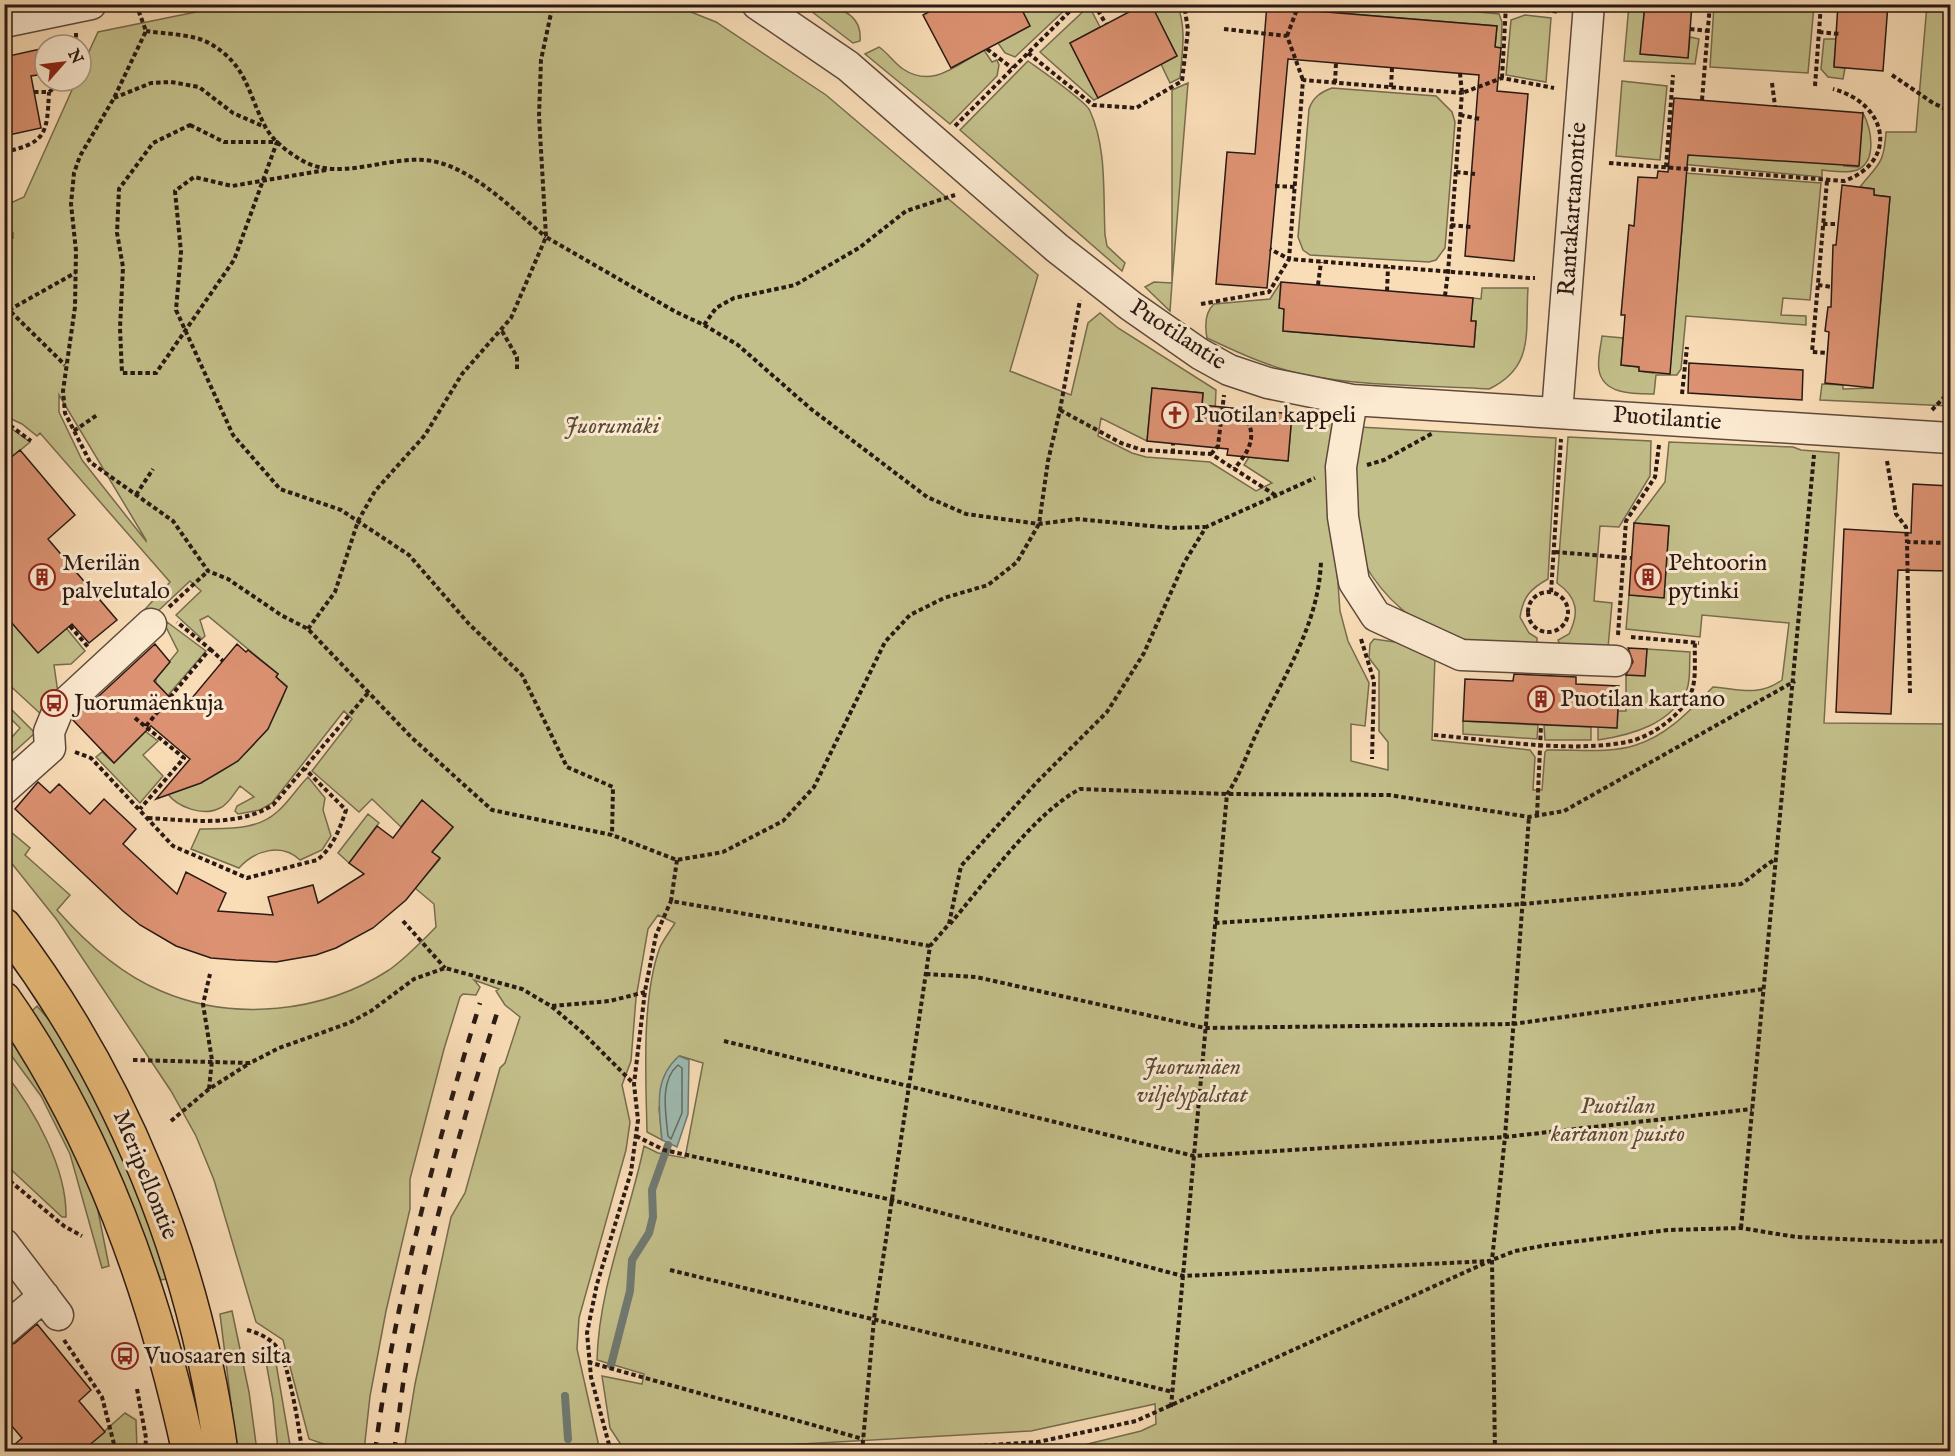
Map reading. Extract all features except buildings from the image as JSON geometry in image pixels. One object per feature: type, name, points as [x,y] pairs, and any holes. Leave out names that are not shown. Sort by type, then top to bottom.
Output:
[{"type":"main road","name":"Meripellontie","points":[[4,925],[56,998],[89,1051],[129,1129],[153,1187],[188,1293],[210,1384],[221,1452]]},
{"type":"main road","name":"Meripellontie","points":[[4,999],[52,1074],[91,1147],[123,1222],[152,1306],[176,1392],[189,1452]]},
{"type":"street","points":[[4,22],[91,4]]},
{"type":"street","name":"Puotilantie","points":[[757,4],[848,66],[1057,248],[1131,306],[1200,354],[1229,370],[1268,383],[1352,400],[1559,422],[1950,438]]},
{"type":"street","name":"Rantakartanontie","points":[[1559,422],[1589,4]]},
{"type":"street","points":[[1352,400],[1341,467],[1343,517],[1354,582],[1376,616],[1461,655],[1616,661]]},
{"type":"street","points":[[4,789],[58,748],[49,732],[58,710],[158,618]]},
{"type":"street","points":[[4,1244],[51,1306],[4,1330]]},
{"type":"path","points":[[136,4],[146,31],[114,98],[80,156],[74,173],[71,204],[76,251],[75,307],[66,365],[64,402],[66,413],[90,462],[173,521],[208,571],[228,579],[281,615],[308,629],[411,737],[492,810],[612,835],[677,860],[723,852],[783,821],[814,787],[885,642],[910,615],[944,598],[988,585],[1017,562],[1039,524],[1048,461],[1060,410],[1081,293]]},
{"type":"path","points":[[308,629],[335,592],[358,521],[375,491],[425,435],[462,374],[511,318],[546,237],[539,116],[541,60],[553,4]]},
{"type":"path","points":[[950,130],[1077,4]]},
{"type":"path","points":[[1094,4],[1106,24]]},
{"type":"path","points":[[1028,53],[1093,105],[1136,108],[1182,81],[1188,30],[1184,4]]},
{"type":"path","points":[[1201,304],[1269,292],[1289,259],[1303,80],[1287,36],[1299,4]]},
{"type":"path","points":[[1496,4],[1560,12]]},
{"type":"path","points":[[1702,100],[1710,4]]},
{"type":"path","points":[[1815,86],[1821,4]]},
{"type":"path","points":[[1502,78],[1506,5]]},
{"type":"path","points":[[1224,29],[1287,36]]},
{"type":"path","points":[[1690,29],[1707,31]]},
{"type":"path","points":[[146,31],[207,42],[222,52],[240,68],[266,127],[277,142],[304,161],[326,170]]},
{"type":"path","points":[[1819,32],[1840,34]]},
{"type":"path","points":[[987,49],[1012,68]]},
{"type":"path","points":[[1335,83],[1336,63]]},
{"type":"path","points":[[1391,87],[1392,68]]},
{"type":"path","points":[[1445,296],[1462,93],[1460,73]]},
{"type":"path","points":[[1666,167],[1673,75]]},
{"type":"path","points":[[1892,75],[1933,104],[1950,111]]},
{"type":"path","points":[[1303,80],[1462,93],[1502,78],[1554,88]]},
{"type":"path","points":[[114,98],[151,83],[171,82],[199,87],[234,112],[266,127]]},
{"type":"path","points":[[1772,83],[1775,106]]},
{"type":"path","points":[[1609,164],[1844,181],[1863,173],[1874,157],[1879,140],[1879,129],[1871,109],[1850,93],[1833,88]]},
{"type":"path","points":[[4,152],[30,146],[42,137],[47,128],[49,93]]},
{"type":"path","points":[[1460,115],[1480,119]]},
{"type":"path","points":[[190,125],[224,142],[277,142],[234,260],[156,373],[122,373],[120,328],[123,267],[117,233],[118,189],[153,143],[190,125]]},
{"type":"path","points":[[612,835],[613,787],[567,767],[522,675],[469,624],[409,555],[341,510],[280,489],[233,435],[176,310],[181,252],[175,191],[195,177],[232,186],[326,170],[425,160],[451,168],[490,189],[546,237],[738,345],[811,410],[927,497],[966,514],[1039,524],[1077,519],[1172,528],[1206,527],[1341,467],[1353,470],[1384,460],[1440,429]]},
{"type":"path","points":[[1456,172],[1476,174]]},
{"type":"path","points":[[1827,181],[1812,352],[1827,353]]},
{"type":"path","points":[[1275,186],[1295,187]]},
{"type":"path","points":[[704,325],[716,308],[734,298],[795,285],[860,248],[906,211],[961,193]]},
{"type":"path","points":[[1823,224],[1838,224]]},
{"type":"path","points":[[1451,225],[1471,227]]},
{"type":"path","points":[[1270,249],[1289,259],[1535,278]]},
{"type":"path","points":[[1318,285],[1321,261]]},
{"type":"path","points":[[1387,291],[1388,267]]},
{"type":"path","points":[[66,365],[7,310],[75,273]]},
{"type":"path","points":[[1818,285],[1832,287]]},
{"type":"path","points":[[502,331],[517,357],[517,371]]},
{"type":"path","points":[[1682,400],[1687,347]]},
{"type":"path","points":[[1932,411],[1950,391]]},
{"type":"path","points":[[1211,454],[1218,446],[1222,405]]},
{"type":"path","points":[[1060,410],[1121,443],[1142,450],[1211,454],[1275,495]]},
{"type":"path","points":[[74,431],[97,415]]},
{"type":"path","points":[[1201,419],[1242,421],[1249,424],[1252,431],[1247,452],[1234,469]]},
{"type":"path","points":[[4,421],[31,441]]},
{"type":"path","points":[[1551,592],[1555,552],[1559,422]]},
{"type":"path","points":[[1434,735],[1539,745],[1614,744],[1634,741],[1655,730],[1684,706],[1692,692],[1697,643],[1618,637],[1626,521],[1655,477],[1660,436]]},
{"type":"path","points":[[1173,444],[1173,453]]},
{"type":"path","points":[[1741,1228],[1795,681],[1814,454]]},
{"type":"path","points":[[1886,456],[1896,514],[1906,527],[1910,693]]},
{"type":"path","points":[[136,495],[153,469]]},
{"type":"path","points":[[949,924],[961,866],[1038,781],[1107,712],[1144,653],[1184,563],[1206,527]]},
{"type":"path","points":[[1907,542],[1950,543]]},
{"type":"path","points":[[1555,552],[1631,558]]},
{"type":"path","points":[[1171,1407],[1227,794],[1235,783],[1302,641],[1320,588],[1321,554]]},
{"type":"path","points":[[208,571],[158,618],[210,649],[223,661]]},
{"type":"path","points":[[1551,592],[1565,601],[1567,621],[1557,631],[1544,632],[1537,630],[1528,619],[1528,606],[1536,595],[1551,592]]},
{"type":"path","points":[[70,626],[96,656]]},
{"type":"path","points":[[1360,634],[1374,681],[1372,759]]},
{"type":"path","points":[[146,726],[210,649]]},
{"type":"path","points":[[862,1452],[874,1319],[930,946],[1038,821],[1061,799],[1080,789],[1227,794],[1389,795],[1529,817],[1564,811],[1795,681]]},
{"type":"path","points":[[147,818],[219,821],[243,819],[273,806],[368,693]]},
{"type":"path","points":[[135,718],[184,758],[140,809]]},
{"type":"path","points":[[1537,815],[1540,725]]},
{"type":"path","points":[[58,748],[91,758],[173,846],[247,878],[317,860],[323,856],[339,832],[346,810],[305,769]]},
{"type":"path","points":[[1495,1452],[1492,1260],[1505,1137],[1529,817]]},
{"type":"path","points":[[1215,923],[1522,904],[1741,884],[1753,877],[1761,867],[1777,859]]},
{"type":"path","points":[[611,1452],[588,1362],[587,1333],[597,1284],[632,1173],[638,1120],[634,1084],[645,992],[656,935],[671,901],[677,860]]},
{"type":"path","points":[[671,901],[930,946]]},
{"type":"path","points":[[403,921],[445,968],[522,989],[551,1006],[583,1033],[634,1084]]},
{"type":"path","points":[[171,1121],[209,1089],[250,1063],[279,1048],[349,1023],[371,1011],[414,979],[445,968]]},
{"type":"path","points":[[209,1089],[212,1060],[203,1004],[210,974]]},
{"type":"path","points":[[926,974],[976,977],[1206,1028],[1513,1023],[1764,989]]},
{"type":"path","points":[[551,1006],[610,1001],[645,992]]},
{"type":"path","points":[[724,1041],[1194,1156],[1505,1137],[1752,1109]]},
{"type":"path","points":[[133,1060],[212,1060],[250,1063]]},
{"type":"path","points":[[636,1136],[664,1150],[892,1200],[1183,1276],[1492,1260]]},
{"type":"path","points":[[4,1176],[64,1226],[82,1236]]},
{"type":"path","points":[[879,1452],[1038,1442],[1136,1421],[1515,1251],[1668,1230],[1741,1228],[1796,1237],[1908,1242],[1950,1241]]},
{"type":"path","points":[[670,1270],[1173,1392]]},
{"type":"path","points":[[51,1306],[65,1342],[102,1397],[116,1452]]},
{"type":"path","points":[[247,1330],[261,1334],[279,1349],[294,1401],[302,1449],[318,1452]]},
{"type":"path","points":[[588,1362],[863,1439]]},
{"type":"path","points":[[137,1389],[146,1438],[144,1452]]},
{"type":"path","points":[[1035,1452],[1038,1442]]},
{"type":"green space","points":[[235,4],[671,4],[716,22],[826,95],[1038,275],[1010,371],[1071,395],[1088,323],[1100,313],[1118,328],[1216,390],[1215,413],[1202,411],[1203,393],[1152,388],[1147,441],[1101,418],[1098,436],[1132,453],[1146,457],[1210,462],[1256,491],[1272,483],[1244,465],[1249,457],[1288,461],[1292,414],[1359,427],[1556,438],[1548,579],[1528,594],[1520,617],[1529,633],[1537,638],[1537,644],[1477,641],[1458,638],[1428,627],[1414,619],[1391,599],[1363,561],[1336,556],[1340,611],[1348,641],[1369,683],[1365,726],[1351,724],[1351,761],[1388,770],[1388,742],[1379,731],[1379,671],[1369,658],[1370,644],[1374,639],[1409,644],[1435,656],[1432,740],[1530,750],[1535,757],[1533,790],[1542,790],[1547,750],[1626,748],[1648,741],[1668,728],[1713,687],[1757,690],[1765,689],[1782,680],[1789,623],[1702,615],[1700,637],[1626,629],[1629,595],[1664,597],[1669,526],[1634,523],[1665,482],[1669,442],[1793,447],[1801,450],[1839,453],[1824,723],[1950,724],[1950,1451],[1059,1451],[1141,1431],[1156,1424],[1155,1404],[1031,1431],[676,1451],[625,1451],[610,1428],[602,1376],[642,1384],[644,1374],[597,1360],[603,1305],[644,1146],[658,1153],[685,1158],[703,1063],[680,1056],[659,1108],[662,1140],[647,1132],[646,1039],[650,990],[660,947],[675,923],[658,915],[648,929],[636,998],[631,1061],[622,1085],[630,1122],[626,1150],[579,1318],[577,1349],[600,1451],[404,1451],[415,1384],[451,1217],[465,1193],[500,1068],[505,1063],[520,1017],[505,1005],[496,991],[499,989],[474,980],[480,987],[476,995],[463,994],[460,997],[410,1179],[410,1209],[386,1311],[370,1396],[364,1451],[344,1451],[309,1439],[283,1340],[256,1322],[214,1180],[196,1136],[171,1091],[57,920],[5,855],[5,827],[30,848],[25,855],[70,895],[57,910],[92,946],[118,967],[146,984],[189,1001],[218,1007],[247,1009],[307,1004],[336,996],[363,985],[389,970],[407,955],[436,927],[434,904],[415,888],[440,859],[432,852],[453,827],[422,800],[401,827],[372,799],[359,812],[312,771],[352,719],[344,711],[272,803],[260,810],[238,814],[235,811],[237,806],[254,797],[240,786],[229,801],[213,811],[191,809],[177,803],[167,793],[208,779],[242,756],[268,725],[279,707],[287,686],[276,677],[278,674],[208,616],[200,620],[205,636],[202,639],[176,615],[201,591],[190,581],[124,643],[126,630],[170,582],[40,433],[37,436],[22,424],[5,416],[5,239],[13,238],[13,233],[5,232],[4,206],[24,197],[71,93],[93,93],[93,43],[98,32]],"holes":[[[59,395],[146,541],[82,460],[59,412]]]},
{"type":"green space","points":[[1397,4],[1499,14],[1502,22],[1501,48],[1495,47],[1497,26],[1303,10],[1307,5]]},
{"type":"green space","points":[[803,5],[832,7],[850,15],[856,21],[860,41],[853,43]]},
{"type":"green space","points":[[1019,5],[1070,5],[1015,57],[1005,53],[998,43],[1030,26]]},
{"type":"green space","points":[[1151,5],[1177,5],[1180,13],[1183,41],[1180,78],[1170,83],[1161,64],[1177,56]]},
{"type":"green space","points":[[1629,5],[1645,5],[1641,54],[1688,57],[1690,37],[1699,39],[1695,64],[1624,61]]},
{"type":"green space","points":[[1714,5],[1814,5],[1808,73],[1710,67]]},
{"type":"green space","points":[[1927,5],[1950,5],[1950,406],[1820,400],[1822,384],[1843,385],[1843,389],[1873,388],[1890,197],[1874,195],[1874,189],[1860,187],[1882,158],[1886,132],[1916,132]]},
{"type":"green space","points":[[1089,6],[1100,27],[1070,43],[1098,98],[1094,100],[1040,52]]},
{"type":"green space","points":[[1525,15],[1551,18],[1546,82],[1506,75],[1511,20]]},
{"type":"green space","points":[[1824,39],[1840,39],[1835,50],[1834,66],[1845,68],[1843,79],[1828,77],[1821,69]]},
{"type":"green space","points":[[879,47],[903,69],[924,77],[944,73],[984,50],[992,62],[997,60],[999,65],[997,76],[950,124],[865,54]]},
{"type":"green space","points":[[1028,61],[1072,93],[1090,111],[1102,156],[1107,246],[1125,263],[1122,271],[960,130]]},
{"type":"green space","points":[[1622,81],[1667,86],[1660,160],[1616,156]]},
{"type":"green space","points":[[1188,83],[1172,283],[1172,90]]},
{"type":"green space","points":[[1332,88],[1436,96],[1452,112],[1455,122],[1445,248],[1436,260],[1429,262],[1310,255],[1303,250],[1298,237],[1309,109],[1318,96]]},
{"type":"green space","points":[[1863,113],[1871,144],[1868,159],[1864,166],[1857,170],[1840,172],[1822,170],[1822,177],[1670,163],[1670,150],[1844,162],[1844,166],[1858,167]]},
{"type":"green space","points":[[1670,172],[1821,183],[1810,300],[1783,298],[1781,315],[1806,316],[1806,325],[1686,316],[1681,369],[1677,375],[1656,375],[1654,394],[1621,391],[1607,384],[1599,370],[1602,336],[1623,338],[1621,365],[1639,367],[1639,371],[1653,373],[1670,369],[1686,180]]},
{"type":"green space","points":[[1154,282],[1172,283],[1170,311],[1145,287]]},
{"type":"green space","points":[[1281,282],[1279,308],[1284,309],[1283,331],[1474,347],[1476,322],[1471,321],[1473,298],[1481,299],[1482,288],[1528,288],[1525,347],[1514,370],[1504,380],[1489,389],[1374,384],[1328,379],[1268,364],[1207,338],[1206,320],[1214,304],[1270,299]]},
{"type":"green space","points":[[5,424],[30,442],[5,463]]},
{"type":"green space","points":[[1568,437],[1651,441],[1650,476],[1619,527],[1600,526],[1594,601],[1612,603],[1608,648],[1560,645],[1558,640],[1569,634],[1575,619],[1575,606],[1572,599],[1557,583]]},
{"type":"green space","points":[[7,617],[67,629],[85,651],[71,664],[54,665],[59,700],[45,718],[5,681],[4,619]]},
{"type":"green space","points":[[167,622],[206,651],[146,721],[164,691],[156,683],[156,678],[178,651],[165,625]]},
{"type":"green space","points":[[1647,649],[1690,652],[1687,689],[1672,711],[1650,726],[1624,735],[1598,740],[1598,727],[1617,728],[1618,711],[1626,711],[1626,675],[1645,675]]},
{"type":"green space","points":[[5,703],[35,733],[5,760],[5,745],[20,728],[5,713]]},
{"type":"green space","points":[[132,721],[158,741],[143,755],[163,776],[140,803],[96,757],[102,752],[114,763]]},
{"type":"green space","points":[[1463,721],[1538,725],[1537,739],[1463,734]]},
{"type":"green space","points":[[1544,725],[1591,727],[1591,740],[1545,740]]},
{"type":"green space","points":[[308,777],[325,798],[323,810],[331,836],[322,850],[300,860],[285,851],[268,851],[252,857],[239,868],[191,849],[200,829],[241,827],[260,823],[269,818],[285,804]]},
{"type":"green space","points":[[368,814],[379,823],[349,863],[338,853]]},
{"type":"green space","points":[[37,1006],[72,1047],[99,1097],[172,1278],[161,1280],[71,1080],[32,1011]]},
{"type":"green space","points":[[4,1022],[61,1116],[96,1201],[109,1266],[102,1268],[70,1154],[41,1096],[5,1047]]},
{"type":"green space","points":[[4,1072],[26,1103],[47,1140],[61,1179],[66,1217],[62,1217],[5,1164]]},
{"type":"green space","points":[[232,1311],[249,1392],[257,1451],[237,1451],[220,1314]]},
{"type":"green space","points":[[264,1351],[273,1355],[276,1363],[291,1451],[278,1451],[273,1400]]},
{"type":"green space","points":[[125,1413],[136,1420],[137,1451],[81,1452]]},
{"type":"water","points":[[679,1056],[689,1060],[688,1114],[677,1147],[662,1140],[659,1105],[661,1084],[665,1074]]},
{"type":"waterway","points":[[611,1365],[630,1291],[632,1260],[649,1233],[653,1217],[652,1190],[668,1145]]},
{"type":"waterway","points":[[565,1396],[568,1439]]},
{"type":"railway","points":[[375,1452],[383,1395],[418,1225],[447,1114],[480,1003]]},
{"type":"railway","points":[[394,1452],[408,1352],[436,1222],[498,1010]]},
{"type":"place","name":"Puotilan kappeli","points":[[1175,415]]},
{"type":"place","name":"Merilän palvelutalo","points":[[42,577]]},
{"type":"place","name":"Pehtoorin pytinki","points":[[1648,577]]},
{"type":"place","name":"Puotilan kartano","points":[[1541,699]]},
{"type":"place","name":"Juorumäenkuja","points":[[54,703]]},
{"type":"place","name":"Vuosaaren silta","points":[[125,1356]]},
{"type":"park label","name":"Juorumäki","points":[[612,426]]},
{"type":"park label","name":"Juorumäen viljelypalstat","points":[[1192,1081]]},
{"type":"park label","name":"Puotilan kartanon puisto","points":[[1618,1120]]}]
